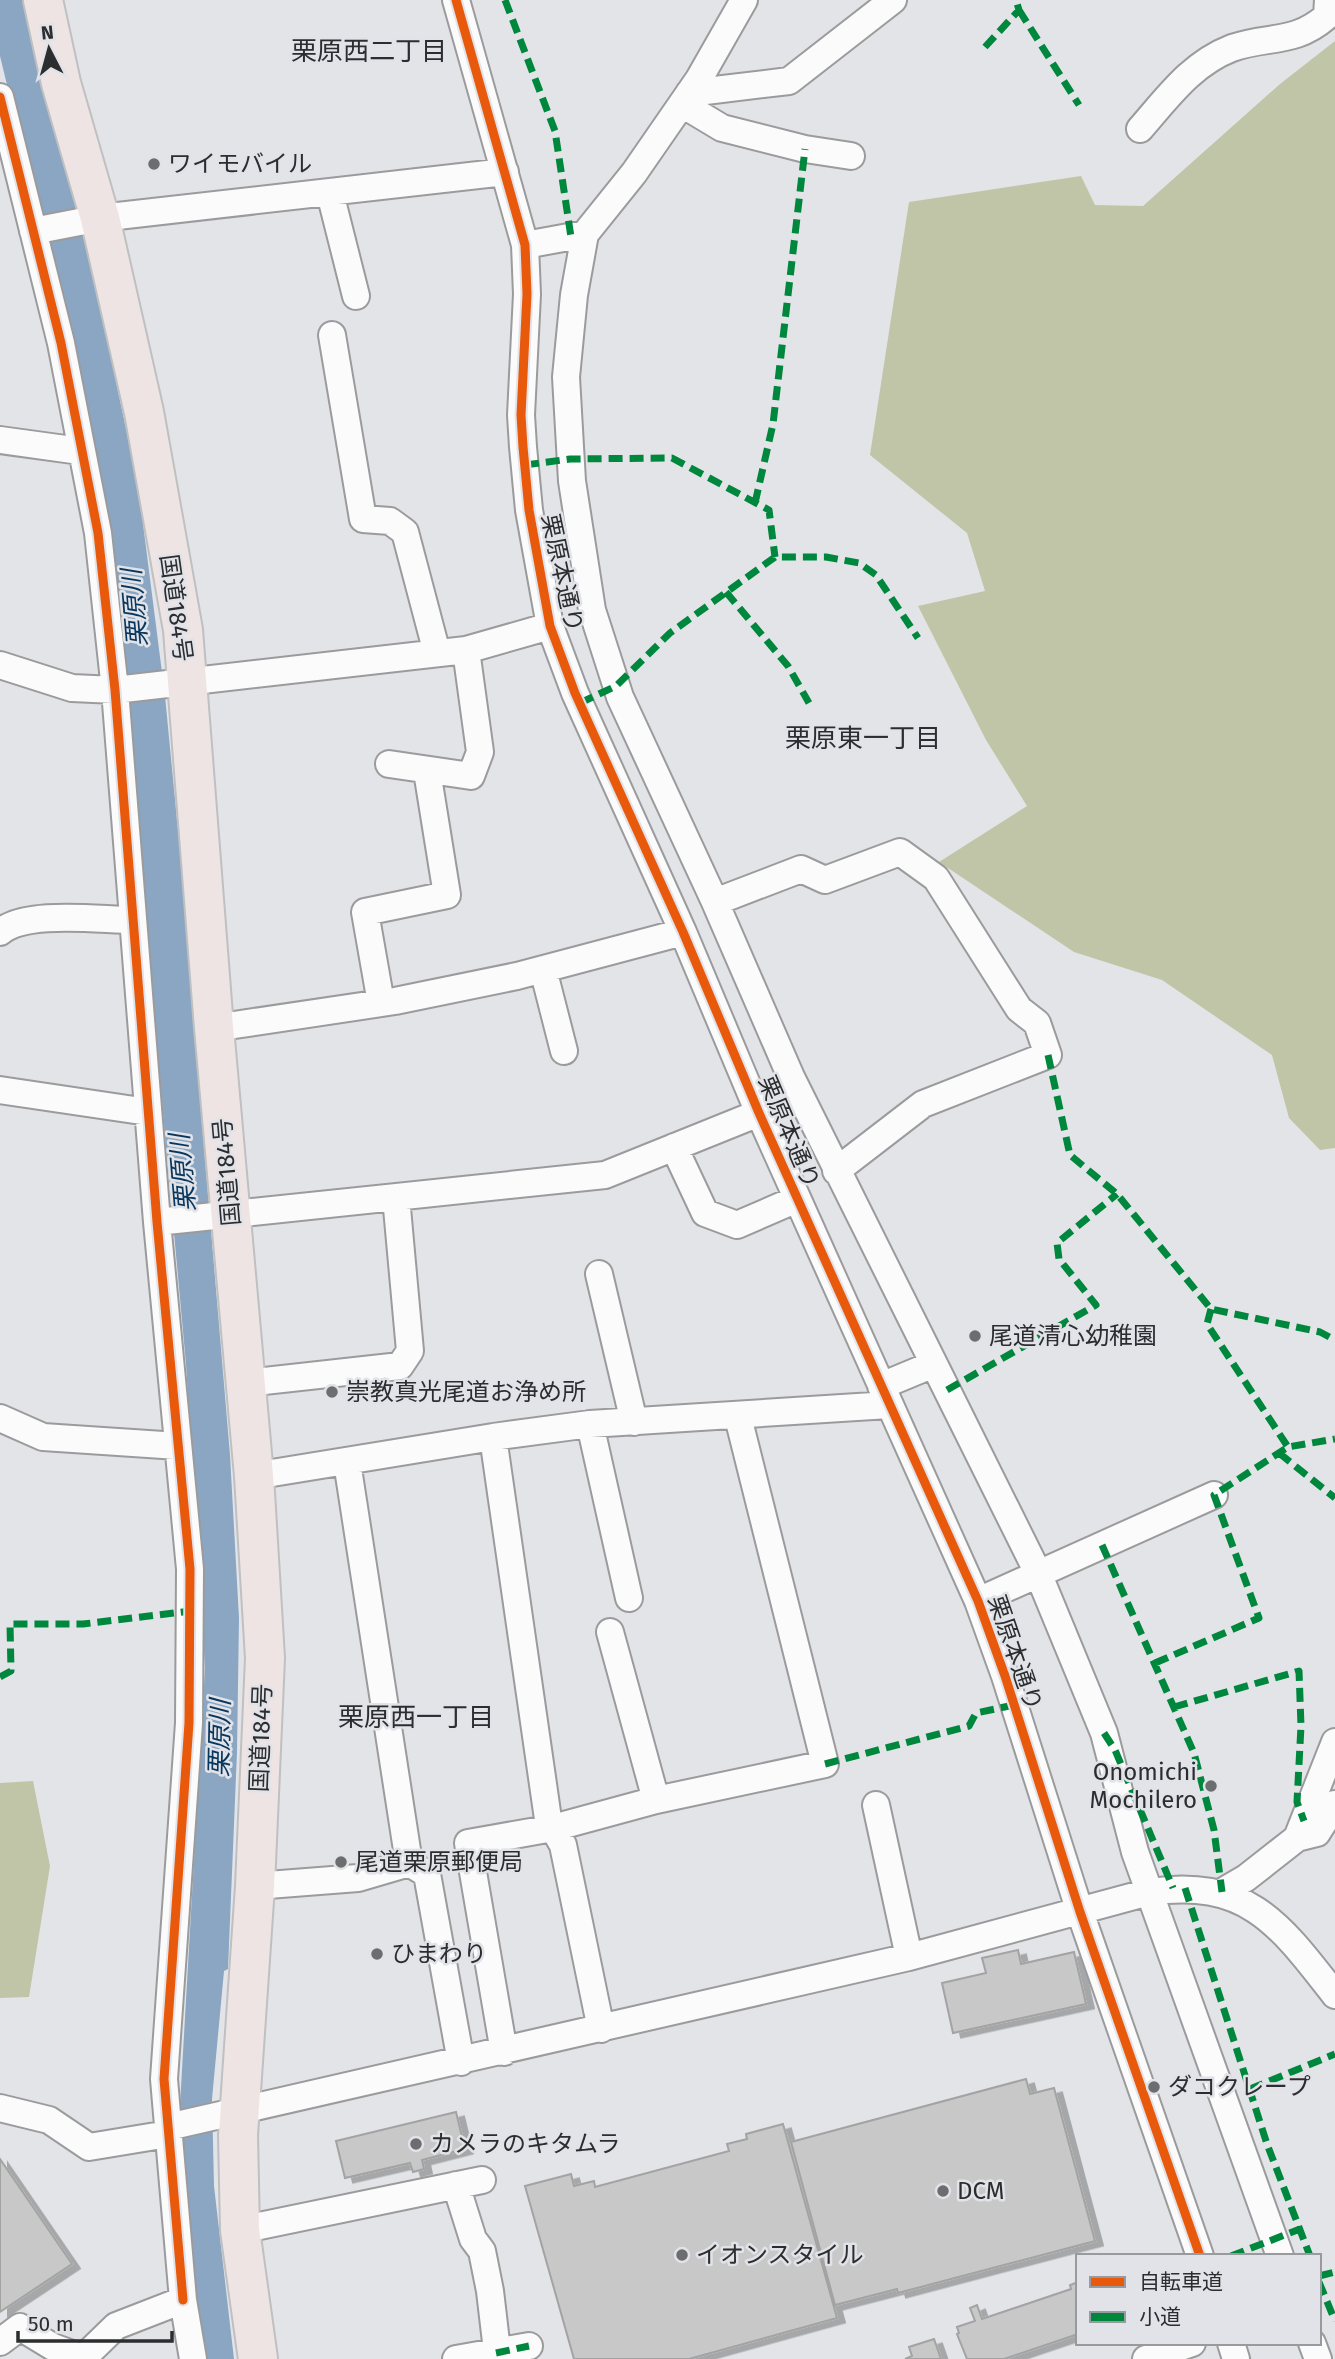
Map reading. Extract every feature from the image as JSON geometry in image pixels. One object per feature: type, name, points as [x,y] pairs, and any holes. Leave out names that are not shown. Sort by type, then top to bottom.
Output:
[{"type":"highway","name":"国道184号","points":[[43,0],[91,219],[144,412],[183,630],[175,685],[214,1028],[220,1216],[246,1383],[265,1658],[255,1886],[230,2114],[240,2230],[258,2359]]},
{"type":"street","name":"栗原本通り","points":[[456,0],[525,245],[527,294],[523,447],[529,510],[550,626],[575,692],[683,932],[759,1113],[978,1601],[1005,1676],[1080,1912],[1199,2254]]},
{"type":"street","points":[[685,99],[789,81],[893,0]]},
{"type":"street","points":[[1140,129],[1193,68],[1232,48],[1308,32],[1327,16],[1328,0]]},
{"type":"street","points":[[732,7],[685,99],[634,173],[585,234],[574,295],[566,377],[572,481],[592,610],[620,697],[836,1171],[1038,1573],[1104,1733],[1124,1815],[1149,1892],[1279,2254]]},
{"type":"street","points":[[0,97],[5,144],[37,231],[61,343],[98,533],[121,690],[133,920],[148,1112],[164,1222],[178,1446],[190,1569],[191,1641],[184,1799],[164,2079],[171,2129],[183,2300],[193,2359]]},
{"type":"street","points":[[685,99],[722,128],[804,149],[850,156]]},
{"type":"street","points":[[37,231],[91,219],[505,172]]},
{"type":"street","points":[[330,193],[356,296]]},
{"type":"street","points":[[525,245],[585,234]]},
{"type":"street","points":[[332,335],[363,519],[390,522],[405,532],[437,653]]},
{"type":"street","points":[[0,440],[80,451]]},
{"type":"street","points":[[0,665],[72,688],[121,690],[466,650],[550,626]]},
{"type":"street","points":[[389,764],[471,776],[480,752],[466,650]]},
{"type":"street","points":[[381,1003],[365,912],[447,895],[427,771]]},
{"type":"street","points":[[715,902],[801,869],[825,880],[900,852],[936,878],[1019,1009],[1037,1023],[1048,1055],[923,1104],[836,1171]]},
{"type":"street","points":[[0,932],[9,925],[49,919],[133,920]]},
{"type":"street","points":[[214,1028],[381,1003],[543,969],[683,932]]},
{"type":"street","points":[[543,969],[565,1051]]},
{"type":"street","points":[[732,1050],[771,1030]]},
{"type":"street","points":[[0,1090],[148,1112]]},
{"type":"street","points":[[164,1222],[605,1175],[759,1113]]},
{"type":"street","points":[[674,1147],[705,1213],[737,1225],[797,1199]]},
{"type":"street","points":[[246,1383],[400,1366],[410,1351],[396,1197]]},
{"type":"street","points":[[598,1274],[634,1422]]},
{"type":"street","points":[[254,1476],[590,1424],[738,1417],[885,1396],[934,1364]]},
{"type":"street","points":[[504,2052],[468,1843],[553,1828],[656,1800],[825,1765],[738,1417]]},
{"type":"street","points":[[0,1418],[43,1437],[178,1446]]},
{"type":"street","points":[[590,1424],[629,1598]]},
{"type":"street","points":[[493,1437],[546,1805],[553,1828],[564,1845],[601,2029]]},
{"type":"street","points":[[347,1462],[409,1863]]},
{"type":"street","points":[[978,1601],[1214,1494]]},
{"type":"street","points":[[610,1632],[656,1800]]},
{"type":"street","points":[[1297,1838],[1335,1742]]},
{"type":"street","points":[[1222,1892],[1246,1878],[1297,1838],[1317,1833],[1335,1804]]},
{"type":"street","points":[[876,1805],[909,1957]]},
{"type":"street","points":[[255,1886],[358,1878],[409,1863],[427,1874],[461,2062]]},
{"type":"street","points":[[0,2108],[49,2120],[89,2147],[909,1957],[1149,1892],[1185,1888],[1222,1892],[1264,1916],[1300,1950],[1335,1995]]},
{"type":"street","points":[[240,2230],[482,2180]]},
{"type":"street","points":[[456,2185],[473,2239],[482,2251],[490,2291],[511,2351],[456,2359]]},
{"type":"street","points":[[0,2342],[20,2328],[53,2347],[83,2358],[116,2326],[183,2300]]},
{"type":"street","points":[[1146,2359],[1186,2345]]},
{"type":"green space","points":[[1335,41],[1335,1148],[1320,1150],[1289,1118],[1272,1055],[1162,980],[1074,952],[939,862],[1027,806],[986,740],[918,606],[985,591],[967,533],[870,455],[909,202],[1081,176],[1095,205],[1143,206],[1280,84]]},
{"type":"green space","points":[[33,1781],[50,1866],[29,1997],[0,1998],[0,1783]]},
{"type":"water","name":"栗原川","points":[[0,0],[27,0],[80,212],[146,523],[143,524],[165,696],[205,1110],[201,1112],[230,1455],[239,1618],[237,1752],[228,1969],[224,1971],[212,2099],[214,2186],[234,2359],[201,2359],[181,2185],[180,2105],[205,1668],[186,1364],[139,850],[39,217],[0,56]]},
{"type":"building","points":[[1018,1950],[1021,1964],[1074,1952],[1086,2004],[953,2033],[942,1983],[986,1973],[982,1958]]},
{"type":"building","name":"DCM","points":[[1026,2079],[1030,2094],[1054,2088],[1095,2241],[898,2293],[897,2289],[835,2305],[791,2142]]},
{"type":"building","points":[[456,2112],[465,2149],[422,2160],[424,2169],[413,2172],[410,2163],[345,2178],[336,2141]]},
{"type":"building","name":"イオンスタイル","points":[[783,2124],[837,2318],[689,2359],[574,2359],[525,2186],[571,2174],[574,2186],[594,2181],[595,2187],[729,2151],[727,2144],[747,2139],[746,2134]]},
{"type":"building","points":[[0,2159],[72,2264],[0,2312]]},
{"type":"building","points":[[1076,2283],[1076,2335],[1004,2359],[967,2359],[957,2327],[975,2321],[970,2308],[977,2305],[982,2319],[1071,2289],[1070,2285]]},
{"type":"building","points":[[934,2339],[941,2359],[905,2359],[912,2356],[909,2347]]},
{"type":"marked path","points":[[505,0],[555,131],[571,237]]},
{"type":"marked path","points":[[985,47],[1019,10],[1016,0]]},
{"type":"marked path","points":[[1019,10],[1079,105]]},
{"type":"marked path","points":[[755,503],[773,424],[805,149]]},
{"type":"marked path","points":[[525,465],[570,459],[672,458],[769,510],[775,557]]},
{"type":"marked path","points":[[580,703],[616,686],[670,633],[775,557],[826,557],[859,563],[876,575],[918,638]]},
{"type":"marked path","points":[[726,592],[788,666],[809,703]]},
{"type":"marked path","points":[[1048,1055],[1070,1155],[1117,1194],[1211,1309],[1320,1332],[1335,1340]]},
{"type":"marked path","points":[[947,1390],[1096,1305],[1059,1259],[1057,1243],[1117,1194]]},
{"type":"marked path","points":[[1211,1309],[1207,1324],[1288,1447]]},
{"type":"marked path","points":[[1155,1663],[1259,1618],[1214,1495],[1288,1447],[1335,1439]]},
{"type":"marked path","points":[[1279,1453],[1335,1498]]},
{"type":"marked path","points":[[1102,1545],[1194,1753],[1214,1830],[1222,1892]]},
{"type":"marked path","points":[[0,1677],[11,1671],[10,1624],[83,1624],[191,1611]]},
{"type":"marked path","points":[[1174,1707],[1299,1671],[1301,1726],[1297,1802],[1304,1821]]},
{"type":"marked path","points":[[825,1764],[969,1726],[976,1713],[1014,1705]]},
{"type":"marked path","points":[[1104,1733],[1115,1750],[1173,1888]]},
{"type":"marked path","points":[[1185,1888],[1267,2144],[1309,2254]]},
{"type":"marked path","points":[[1250,2089],[1335,2054]]},
{"type":"marked path","points":[[1236,2254],[1300,2229]]},
{"type":"marked path","points":[[1321,2276],[1335,2272]]},
{"type":"marked path","points":[[1321,2287],[1335,2321]]},
{"type":"marked path","points":[[496,2353],[529,2346]]},
{"type":"cycle path","points":[[456,0],[525,245],[527,294],[521,415],[523,447],[529,510],[550,626],[575,693],[683,932],[759,1113],[978,1601],[1005,1676],[1080,1912],[1199,2254]]},
{"type":"cycle path","points":[[0,97],[61,343],[98,533],[115,690],[157,1222],[190,1569],[189,1723],[164,2079],[183,2300]]},
{"type":"place","name":"ワイモバイル","points":[[154,164]]},
{"type":"place","name":"尾道清心幼稚園","points":[[975,1336]]},
{"type":"place","name":"崇教真光尾道お浄め所","points":[[332,1392]]},
{"type":"place","name":"Onomichi Mochilero","points":[[1211,1786]]},
{"type":"place","name":"尾道栗原郵便局","points":[[341,1862]]},
{"type":"place","name":"ひまわり","points":[[377,1954]]},
{"type":"place","name":"ダコクレープ","points":[[1154,2087]]},
{"type":"place","name":"カメラのキタムラ","points":[[416,2144]]},
{"type":"place","name":"DCM","points":[[943,2191]]},
{"type":"place","name":"イオンスタイル","points":[[682,2255]]},
{"type":"district","name":"栗原西二丁目","points":[[369,51]]},
{"type":"district","name":"栗原東一丁目","points":[[863,738]]},
{"type":"district","name":"栗原西一丁目","points":[[416,1717]]}]
